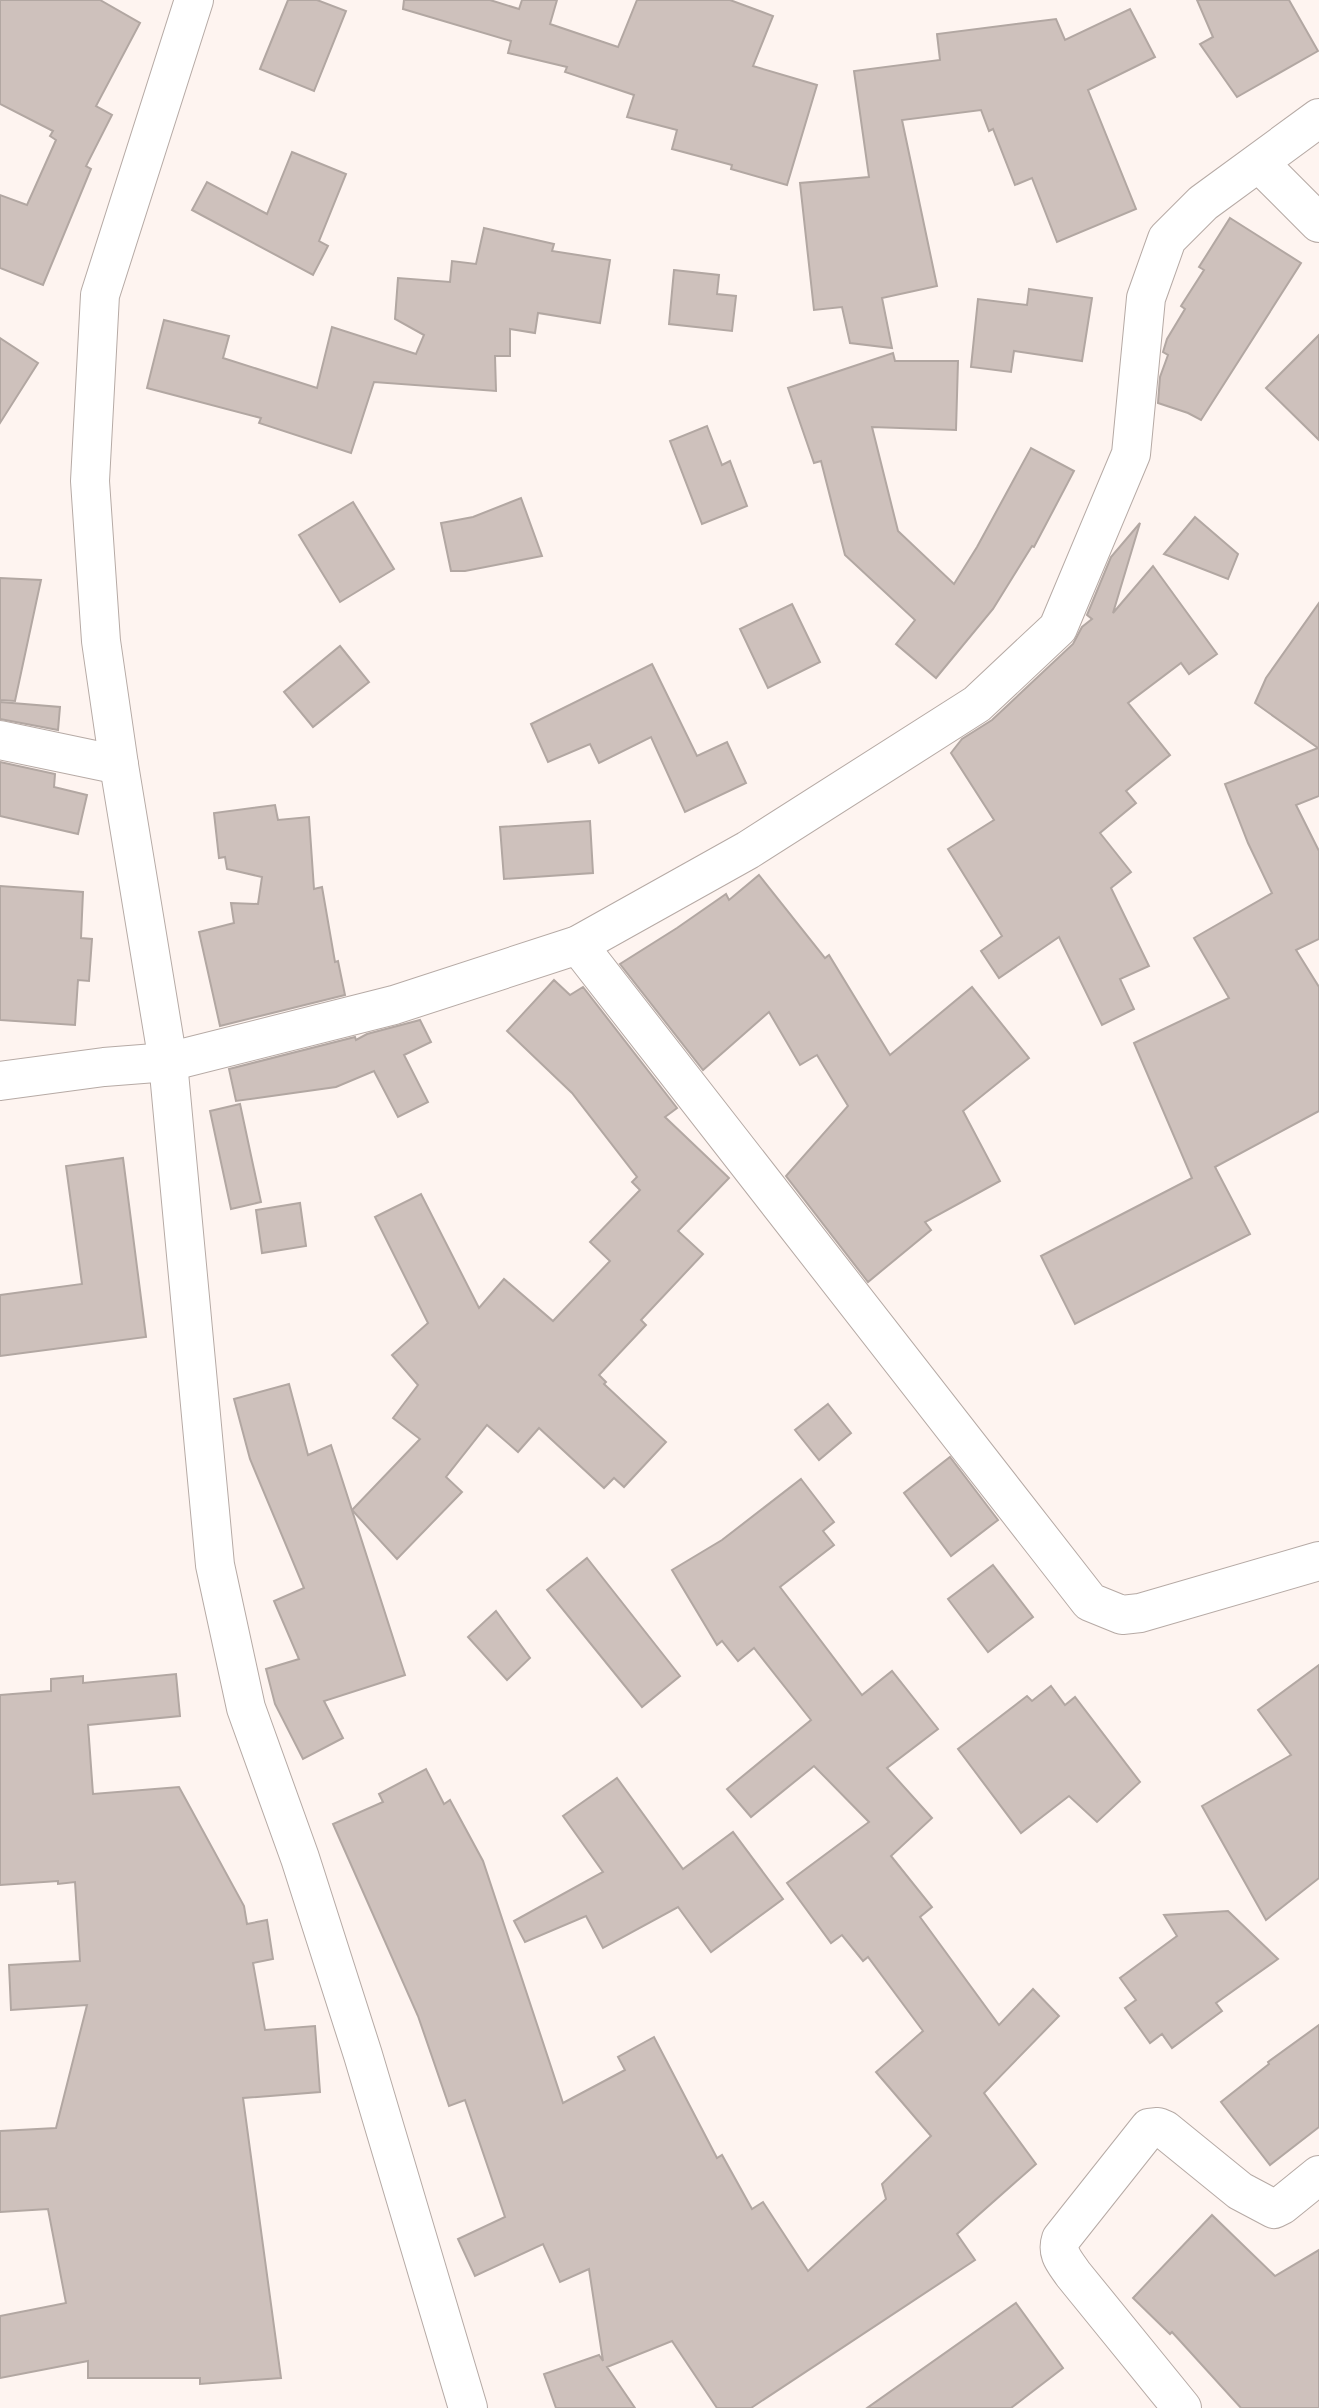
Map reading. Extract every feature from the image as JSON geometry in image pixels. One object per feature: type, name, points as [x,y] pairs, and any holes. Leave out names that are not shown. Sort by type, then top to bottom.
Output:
[{"type":"street","points":[[194,0],[100,295],[90,481],[101,641],[168,1062],[215,1565],[246,1707],[300,1858],[363,2055],[468,2408]]},
{"type":"street","points":[[0,1081],[104,1066],[168,1062],[394,1005],[578,945],[748,850],[977,704],[1058,628],[1131,454],[1146,298],[1167,239],[1203,203],[1319,118]]},
{"type":"street","points":[[1259,163],[1319,223]]},
{"type":"street","points":[[0,740],[119,765]]},
{"type":"street","points":[[578,945],[1090,1602],[1122,1615],[1140,1613],[1319,1561]]},
{"type":"street","points":[[1182,2408],[1073,2274],[1060,2255],[1058,2248],[1061,2239],[1149,2128],[1165,2130],[1240,2191],[1273,2208],[1282,2205],[1319,2175]]},
{"type":"building","points":[[0,0],[100,0],[140,23],[96,106],[112,115],[86,166],[91,169],[43,285],[0,268],[0,195],[27,205],[56,140],[50,136],[53,131],[0,104]]},
{"type":"building","points":[[288,0],[317,0],[346,11],[314,91],[260,69]]},
{"type":"building","points":[[404,0],[490,0],[519,9],[522,0],[557,0],[550,24],[618,47],[637,0],[730,0],[773,16],[753,66],[817,85],[787,185],[731,169],[732,165],[672,149],[677,130],[627,117],[634,95],[565,72],[567,67],[508,53],[511,41],[403,9]]},
{"type":"building","points":[[1197,0],[1289,0],[1318,51],[1237,97],[1200,44],[1213,37]]},
{"type":"building","points":[[1130,9],[1155,57],[1088,90],[1136,209],[1057,242],[1032,178],[1015,185],[993,129],[989,131],[981,110],[902,120],[937,286],[882,298],[892,348],[850,343],[842,307],[814,310],[800,183],[869,177],[854,71],[940,60],[937,34],[1056,19],[1065,40]]},
{"type":"building","points":[[292,152],[346,174],[319,241],[328,246],[313,275],[192,210],[207,182],[267,214]]},
{"type":"building","points":[[1230,218],[1301,263],[1201,420],[1158,403],[1160,377],[1168,355],[1163,352],[1167,339],[1185,309],[1181,306],[1204,270],[1199,267]]},
{"type":"building","points":[[484,228],[554,244],[552,251],[610,260],[600,323],[538,313],[535,333],[510,329],[510,356],[495,356],[496,391],[374,382],[351,453],[259,423],[261,418],[147,388],[164,320],[229,336],[223,358],[317,388],[332,327],[416,354],[424,335],[395,319],[398,278],[450,282],[452,261],[476,264]]},
{"type":"building","points":[[674,270],[719,275],[717,294],[736,296],[732,331],[669,324]]},
{"type":"building","points":[[1029,289],[1092,298],[1082,361],[1014,351],[1011,372],[971,367],[978,299],[1027,305]]},
{"type":"building","points":[[1319,335],[1319,440],[1266,388]]},
{"type":"building","points":[[0,338],[38,363],[0,423]]},
{"type":"building","points":[[893,353],[895,361],[958,361],[956,430],[872,427],[898,531],[954,584],[1031,448],[1074,471],[1034,547],[1032,546],[993,609],[936,678],[896,644],[915,620],[845,555],[821,461],[814,463],[788,388]]},
{"type":"building","points":[[707,426],[722,465],[730,461],[747,506],[702,524],[670,441]]},
{"type":"building","points":[[521,498],[542,556],[465,571],[451,571],[441,523],[473,517]]},
{"type":"building","points":[[353,502],[394,569],[340,602],[299,535]]},
{"type":"building","points":[[1195,517],[1238,554],[1228,579],[1164,554]]},
{"type":"building","points":[[1140,523],[1113,613],[1153,566],[1217,654],[1189,674],[1181,663],[1128,703],[1170,755],[1126,791],[1136,803],[1100,833],[1131,872],[1111,888],[1149,966],[1120,979],[1134,1009],[1102,1025],[1059,937],[999,978],[981,951],[1002,936],[948,849],[994,820],[951,753],[962,739],[992,720],[1073,644],[1082,627],[1092,619],[1087,615],[1111,557]]},
{"type":"building","points":[[0,578],[41,580],[15,701],[0,700]]},
{"type":"building","points":[[1319,603],[1319,796],[1296,805],[1319,851],[1319,939],[1296,950],[1319,987],[1319,1111],[1215,1167],[1250,1234],[1075,1324],[1041,1256],[1192,1178],[1134,1043],[1229,998],[1194,938],[1272,893],[1248,843],[1225,784],[1318,748],[1255,703],[1266,678]]},
{"type":"building","points":[[792,604],[820,662],[768,688],[740,629]]},
{"type":"building","points":[[340,646],[369,682],[313,727],[284,692]]},
{"type":"building","points":[[652,664],[697,756],[727,742],[746,783],[685,812],[651,737],[599,763],[590,744],[548,762],[531,724]]},
{"type":"building","points":[[0,702],[60,707],[58,730],[0,719]]},
{"type":"building","points":[[0,762],[55,774],[54,787],[87,795],[78,834],[0,816]]},
{"type":"building","points":[[275,805],[278,820],[309,817],[314,889],[322,887],[335,962],[338,961],[345,995],[220,1026],[199,932],[234,923],[231,903],[258,904],[262,877],[227,869],[225,857],[219,858],[214,813]]},
{"type":"building","points":[[590,821],[593,873],[504,879],[500,827]]},
{"type":"building","points":[[759,875],[825,958],[829,955],[890,1055],[972,987],[1029,1058],[963,1111],[1000,1181],[925,1222],[931,1230],[868,1282],[786,1176],[848,1106],[817,1055],[800,1065],[769,1012],[703,1070],[620,964],[726,894],[729,900]]},
{"type":"building","points":[[0,886],[83,892],[81,938],[92,939],[89,981],[78,980],[75,1025],[0,1020]]},
{"type":"building","points":[[554,980],[570,995],[583,987],[677,1108],[665,1117],[729,1178],[678,1231],[703,1254],[641,1320],[646,1325],[599,1375],[606,1382],[604,1384],[666,1442],[624,1487],[614,1478],[604,1488],[539,1428],[518,1452],[487,1425],[446,1477],[462,1492],[397,1559],[352,1510],[420,1439],[393,1418],[418,1385],[392,1355],[428,1323],[375,1217],[421,1194],[479,1308],[504,1279],[553,1321],[610,1261],[590,1242],[640,1190],[632,1182],[637,1177],[572,1093],[507,1031]]},
{"type":"building","points":[[420,1020],[431,1042],[404,1055],[428,1102],[398,1117],[374,1071],[336,1087],[236,1101],[229,1069],[355,1037],[356,1040],[367,1034]]},
{"type":"building","points":[[240,1104],[261,1202],[231,1209],[210,1111]]},
{"type":"building","points":[[123,1158],[146,1337],[0,1356],[0,1295],[82,1284],[66,1166]]},
{"type":"building","points":[[300,1203],[306,1246],[262,1253],[256,1210]]},
{"type":"building","points":[[289,1384],[308,1455],[331,1445],[405,1675],[324,1701],[343,1738],[303,1759],[275,1704],[266,1669],[299,1659],[274,1601],[304,1588],[250,1459],[234,1399]]},
{"type":"building","points":[[828,1404],[851,1433],[819,1460],[795,1430]]},
{"type":"building","points":[[950,1457],[998,1520],[951,1556],[904,1493]]},
{"type":"building","points":[[801,1479],[834,1522],[823,1531],[834,1545],[780,1587],[862,1695],[892,1671],[938,1729],[887,1768],[932,1818],[891,1856],[932,1907],[920,1917],[999,2025],[1033,1989],[1059,2016],[984,2093],[1036,2164],[957,2234],[975,2260],[751,2408],[717,2408],[672,2341],[607,2367],[635,2408],[556,2408],[544,2374],[599,2355],[603,2361],[589,2269],[560,2282],[543,2244],[475,2276],[458,2239],[505,2217],[465,2100],[449,2106],[418,2016],[333,1824],[383,1802],[379,1794],[426,1769],[444,1804],[450,1800],[483,1861],[563,2103],[625,2070],[618,2057],[654,2037],[717,2158],[722,2155],[752,2209],[763,2202],[808,2271],[886,2199],[882,2184],[931,2136],[876,2072],[923,2031],[868,1957],[863,1961],[842,1935],[831,1943],[787,1883],[869,1822],[814,1766],[751,1817],[727,1789],[811,1720],[754,1648],[738,1661],[722,1641],[717,1645],[672,1570],[722,1540]]},
{"type":"building","points":[[587,1558],[680,1676],[642,1707],[547,1590]]},
{"type":"building","points":[[993,1565],[1033,1617],[988,1652],[948,1599]]},
{"type":"building","points":[[496,1611],[530,1658],[507,1680],[468,1637]]},
{"type":"building","points":[[1319,1665],[1319,1878],[1266,1920],[1202,1806],[1291,1755],[1258,1710]]},
{"type":"building","points":[[176,1674],[180,1716],[88,1725],[93,1794],[179,1787],[244,1906],[247,1924],[267,1920],[273,1959],[253,1963],[265,2030],[315,2026],[320,2092],[243,2098],[281,2378],[200,2384],[200,2378],[88,2378],[88,2361],[0,2378],[0,2316],[66,2303],[48,2209],[0,2212],[0,2131],[56,2128],[87,2005],[11,2010],[9,1965],[80,1961],[75,1882],[0,1885],[0,1695],[51,1691],[51,1679],[83,1676],[83,1683]]},
{"type":"building","points":[[1051,1686],[1065,1705],[1075,1697],[1140,1782],[1097,1822],[1069,1796],[1021,1833],[958,1749],[1027,1696],[1032,1701]]},
{"type":"building","points":[[617,1778],[683,1869],[733,1832],[783,1899],[711,1952],[678,1907],[603,1948],[586,1916],[525,1942],[514,1921],[603,1872],[563,1816]]},
{"type":"building","points":[[1228,1911],[1278,1959],[1216,2003],[1222,2011],[1172,2048],[1162,2034],[1150,2043],[1125,2008],[1136,2000],[1120,1978],[1177,1936],[1164,1915]]},
{"type":"building","points":[[1319,2025],[1319,2127],[1270,2165],[1221,2102],[1269,2064],[1268,2062]]},
{"type":"building","points":[[1212,2215],[1275,2276],[1319,2250],[1319,2408],[1241,2408],[1172,2332],[1170,2334],[1133,2298]]},
{"type":"building","points":[[1016,2303],[1063,2368],[1011,2408],[867,2408]]}]
